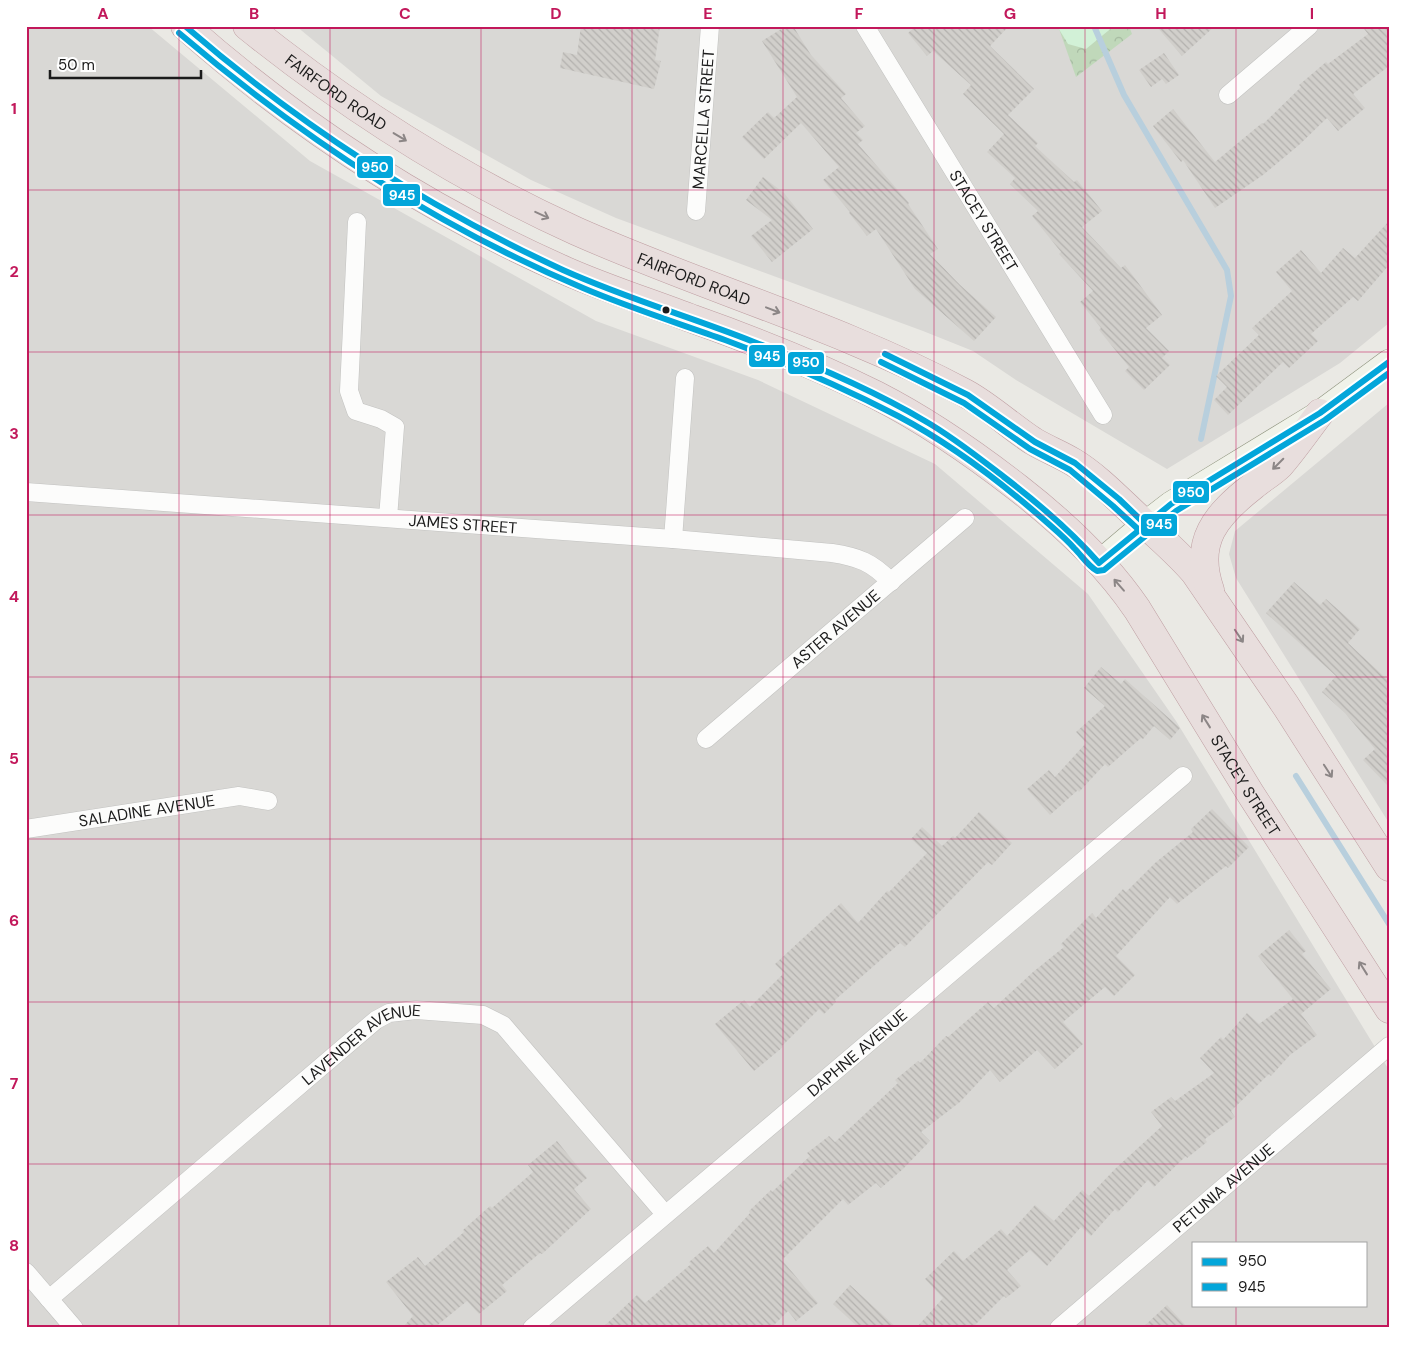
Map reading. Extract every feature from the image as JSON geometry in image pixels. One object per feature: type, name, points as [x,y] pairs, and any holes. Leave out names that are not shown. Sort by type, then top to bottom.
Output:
[{"type":"highway","points":[[185,26],[272,98],[378,172],[441,208],[565,270],[820,369],[877,395],[927,422],[982,460],[1036,502],[1074,535],[1100,563]]},
{"type":"highway","name":"FAIRFORD ROAD","points":[[247,26],[292,62],[394,133],[454,170],[509,200],[577,232],[888,356],[968,395],[1035,442],[1075,463],[1119,499],[1145,524]]},
{"type":"highway","points":[[1211,595],[1206,581],[1204,564],[1208,537],[1213,525],[1229,505],[1279,466],[1320,413]]},
{"type":"highway","points":[[1145,524],[1179,554],[1211,595],[1291,714],[1389,867]]},
{"type":"highway","name":"STACEY STREET","points":[[1100,563],[1123,589],[1137,609],[1250,793],[1389,1009]]},
{"type":"main road","points":[[1100,563],[1171,504],[1320,413],[1389,362]]},
{"type":"street","name":"MARCELLA STREET","points":[[696,211],[710,26]]},
{"type":"street","name":"STACEY STREET","points":[[864,26],[1103,415]]},
{"type":"street","points":[[1228,95],[1309,26]]},
{"type":"street","points":[[357,222],[349,391],[356,411],[381,419],[395,427],[388,518]]},
{"type":"street","points":[[674,539],[685,378]]},
{"type":"street","name":"JAMES STREET","points":[[26,492],[674,539],[832,553],[854,557],[874,567],[891,582]]},
{"type":"street","name":"ASTER AVENUE","points":[[706,739],[965,518]]},
{"type":"street","name":"DAPHNE AVENUE","points":[[532,1328],[1183,776]]},
{"type":"street","name":"SALADINE AVENUE","points":[[26,829],[239,796],[268,801]]},
{"type":"street","name":"LAVENDER AVENUE","points":[[49,1299],[376,1020],[389,1012],[402,1010],[483,1015],[503,1025],[665,1214]]},
{"type":"street","name":"PETUNIA AVENUE","points":[[1059,1328],[1389,1046]]},
{"type":"street","points":[[26,1272],[74,1328]]},
{"type":"shaded area","points":[[26,26],[148,26],[310,161],[596,321],[758,380],[935,464],[1088,594],[1176,721],[1389,1070],[1389,1328],[26,1328]]},
{"type":"shaded area","points":[[296,26],[1057,26],[1068,44],[1114,26],[1389,26],[1389,323],[1340,363],[1167,469],[1016,380],[973,351],[616,218],[531,180],[381,96]]},
{"type":"shaded area","points":[[1389,403],[1389,823],[1236,578],[1229,554],[1235,531]]},
{"type":"green space","points":[[1057,26],[1114,26],[1086,49],[1068,44]]},
{"type":"green space","points":[[1058,26],[1129,26],[1132,34],[1076,77]]},
{"type":"building","points":[[581,26],[660,26],[655,60],[661,61],[654,89],[560,68],[563,52],[577,55]]},
{"type":"building","points":[[786,26],[793,26],[811,55],[846,94],[841,98],[865,126],[856,133],[863,140],[858,144],[909,203],[938,249],[930,254],[960,285],[996,317],[974,341],[915,289],[876,229],[867,236],[823,180],[839,167],[801,123],[764,159],[742,137],[768,112],[774,118],[797,97],[762,41]]},
{"type":"building","points":[[916,26],[1009,26],[990,46],[1034,89],[1008,115],[1038,143],[1035,146],[1074,182],[1077,180],[1102,211],[1082,227],[1121,268],[1125,265],[1162,315],[1146,328],[1169,351],[1162,358],[1170,365],[1144,390],[1125,371],[1129,367],[1099,330],[1101,328],[1080,302],[1093,291],[1059,254],[1061,252],[1032,216],[1038,211],[1010,184],[1015,178],[987,152],[1004,134],[963,94],[971,85],[933,51],[927,56],[908,33]]},
{"type":"building","points":[[1156,26],[1215,26],[1182,56]]},
{"type":"building","points":[[1362,26],[1384,26],[1389,32],[1389,66],[1353,94],[1365,108],[1338,131],[1327,118],[1299,145],[1263,175],[1215,208],[1183,160],[1181,162],[1153,126],[1173,109],[1215,162],[1263,124],[1301,87],[1299,85],[1326,62],[1328,64],[1368,34]]},
{"type":"building","points":[[1164,53],[1179,75],[1166,84],[1162,79],[1151,87],[1139,70]]},
{"type":"building","points":[[763,177],[784,193],[813,229],[772,262],[751,236],[772,220],[746,200]]},
{"type":"building","points":[[1389,221],[1389,265],[1358,301],[1353,297],[1311,334],[1318,341],[1289,368],[1283,362],[1228,415],[1214,400],[1227,387],[1216,376],[1259,335],[1252,328],[1292,291],[1276,272],[1301,250],[1321,273],[1343,248],[1355,258]]},
{"type":"building","points":[[1294,582],[1320,605],[1326,599],[1360,629],[1348,643],[1389,681],[1389,787],[1363,760],[1375,749],[1345,713],[1322,692],[1336,676],[1266,613]]},
{"type":"building","points":[[1101,667],[1121,684],[1125,679],[1180,728],[1170,740],[1154,726],[1143,739],[1141,738],[1108,767],[1105,764],[1079,792],[1078,790],[1050,815],[1027,789],[1049,770],[1055,777],[1086,743],[1076,732],[1105,706],[1084,688]]},
{"type":"building","points":[[1212,809],[1249,847],[1228,868],[1226,866],[1177,904],[1170,897],[1116,956],[1135,975],[1114,996],[1105,987],[1063,1022],[1083,1044],[1055,1069],[1037,1050],[1000,1082],[990,1070],[960,1102],[921,1132],[930,1141],[903,1169],[881,1188],[876,1183],[848,1205],[843,1199],[782,1260],[818,1303],[796,1321],[788,1311],[771,1328],[602,1328],[637,1295],[645,1303],[691,1264],[689,1262],[708,1246],[714,1253],[750,1213],[749,1211],[810,1156],[807,1153],[829,1136],[835,1142],[898,1083],[895,1080],[918,1061],[920,1063],[946,1036],[948,1037],[988,1002],[994,1008],[1033,972],[1064,947],[1061,944],[1092,913],[1096,918],[1123,889],[1126,892],[1155,863],[1193,832],[1191,829]]},
{"type":"building","points":[[979,812],[1012,843],[992,865],[988,862],[905,947],[900,943],[835,1000],[836,1002],[824,1014],[819,1009],[783,1047],[754,1071],[715,1024],[744,1000],[750,1007],[784,973],[775,964],[841,903],[858,923],[887,891],[889,892],[927,853],[911,839],[922,827],[942,846],[953,836],[955,838]]},
{"type":"building","points":[[1289,930],[1306,951],[1302,954],[1331,989],[1301,1014],[1317,1035],[1290,1055],[1271,1076],[1269,1074],[1231,1111],[1235,1117],[1205,1139],[1207,1142],[1187,1158],[1186,1156],[1154,1187],[1148,1180],[1118,1212],[1115,1209],[1091,1236],[1081,1227],[1047,1266],[1030,1250],[1007,1270],[1021,1286],[1006,1298],[1004,1296],[972,1328],[916,1328],[943,1298],[925,1279],[954,1251],[963,1261],[1001,1229],[1007,1236],[1035,1205],[1054,1221],[1082,1190],[1089,1196],[1116,1168],[1162,1126],[1151,1112],[1171,1097],[1175,1101],[1214,1073],[1200,1058],[1221,1037],[1223,1040],[1247,1013],[1259,1024],[1293,999],[1258,956]]},
{"type":"building","points":[[557,1141],[587,1178],[574,1189],[591,1209],[542,1254],[540,1253],[502,1285],[507,1291],[479,1314],[467,1301],[434,1328],[402,1328],[413,1316],[386,1282],[418,1257],[425,1266],[490,1206],[492,1208],[533,1172],[528,1165]]},
{"type":"building","points":[[850,1285],[897,1328],[859,1328],[833,1304]]},
{"type":"building","points":[[1167,1305],[1188,1328],[1142,1328]]},
{"type":"waterway","points":[[1094,26],[1124,95],[1227,270],[1231,296],[1201,439]]},
{"type":"waterway","points":[[1296,776],[1389,924]]},
{"type":"transit line","name":"950","points":[[185,26],[274,98],[319,130],[365,162],[461,219],[563,270],[610,290],[798,359],[905,409],[946,434],[1029,497],[1065,528],[1099,563],[1171,504],[1320,413],[1389,362]]},
{"type":"transit line","name":"945","points":[[179,33],[225,71],[321,143],[371,176],[475,237],[528,264],[583,288],[725,340],[813,375],[877,405],[918,427],[958,453],[1016,496],[1063,537],[1097,571],[1104,570],[1176,511],[1325,420],[1389,373]]},
{"type":"transit line","name":"950","points":[[885,354],[968,395],[1035,442],[1075,463],[1119,499],[1145,524]]},
{"type":"transit line","name":"945","points":[[881,362],[964,403],[1030,449],[1070,470],[1139,530]]}]
